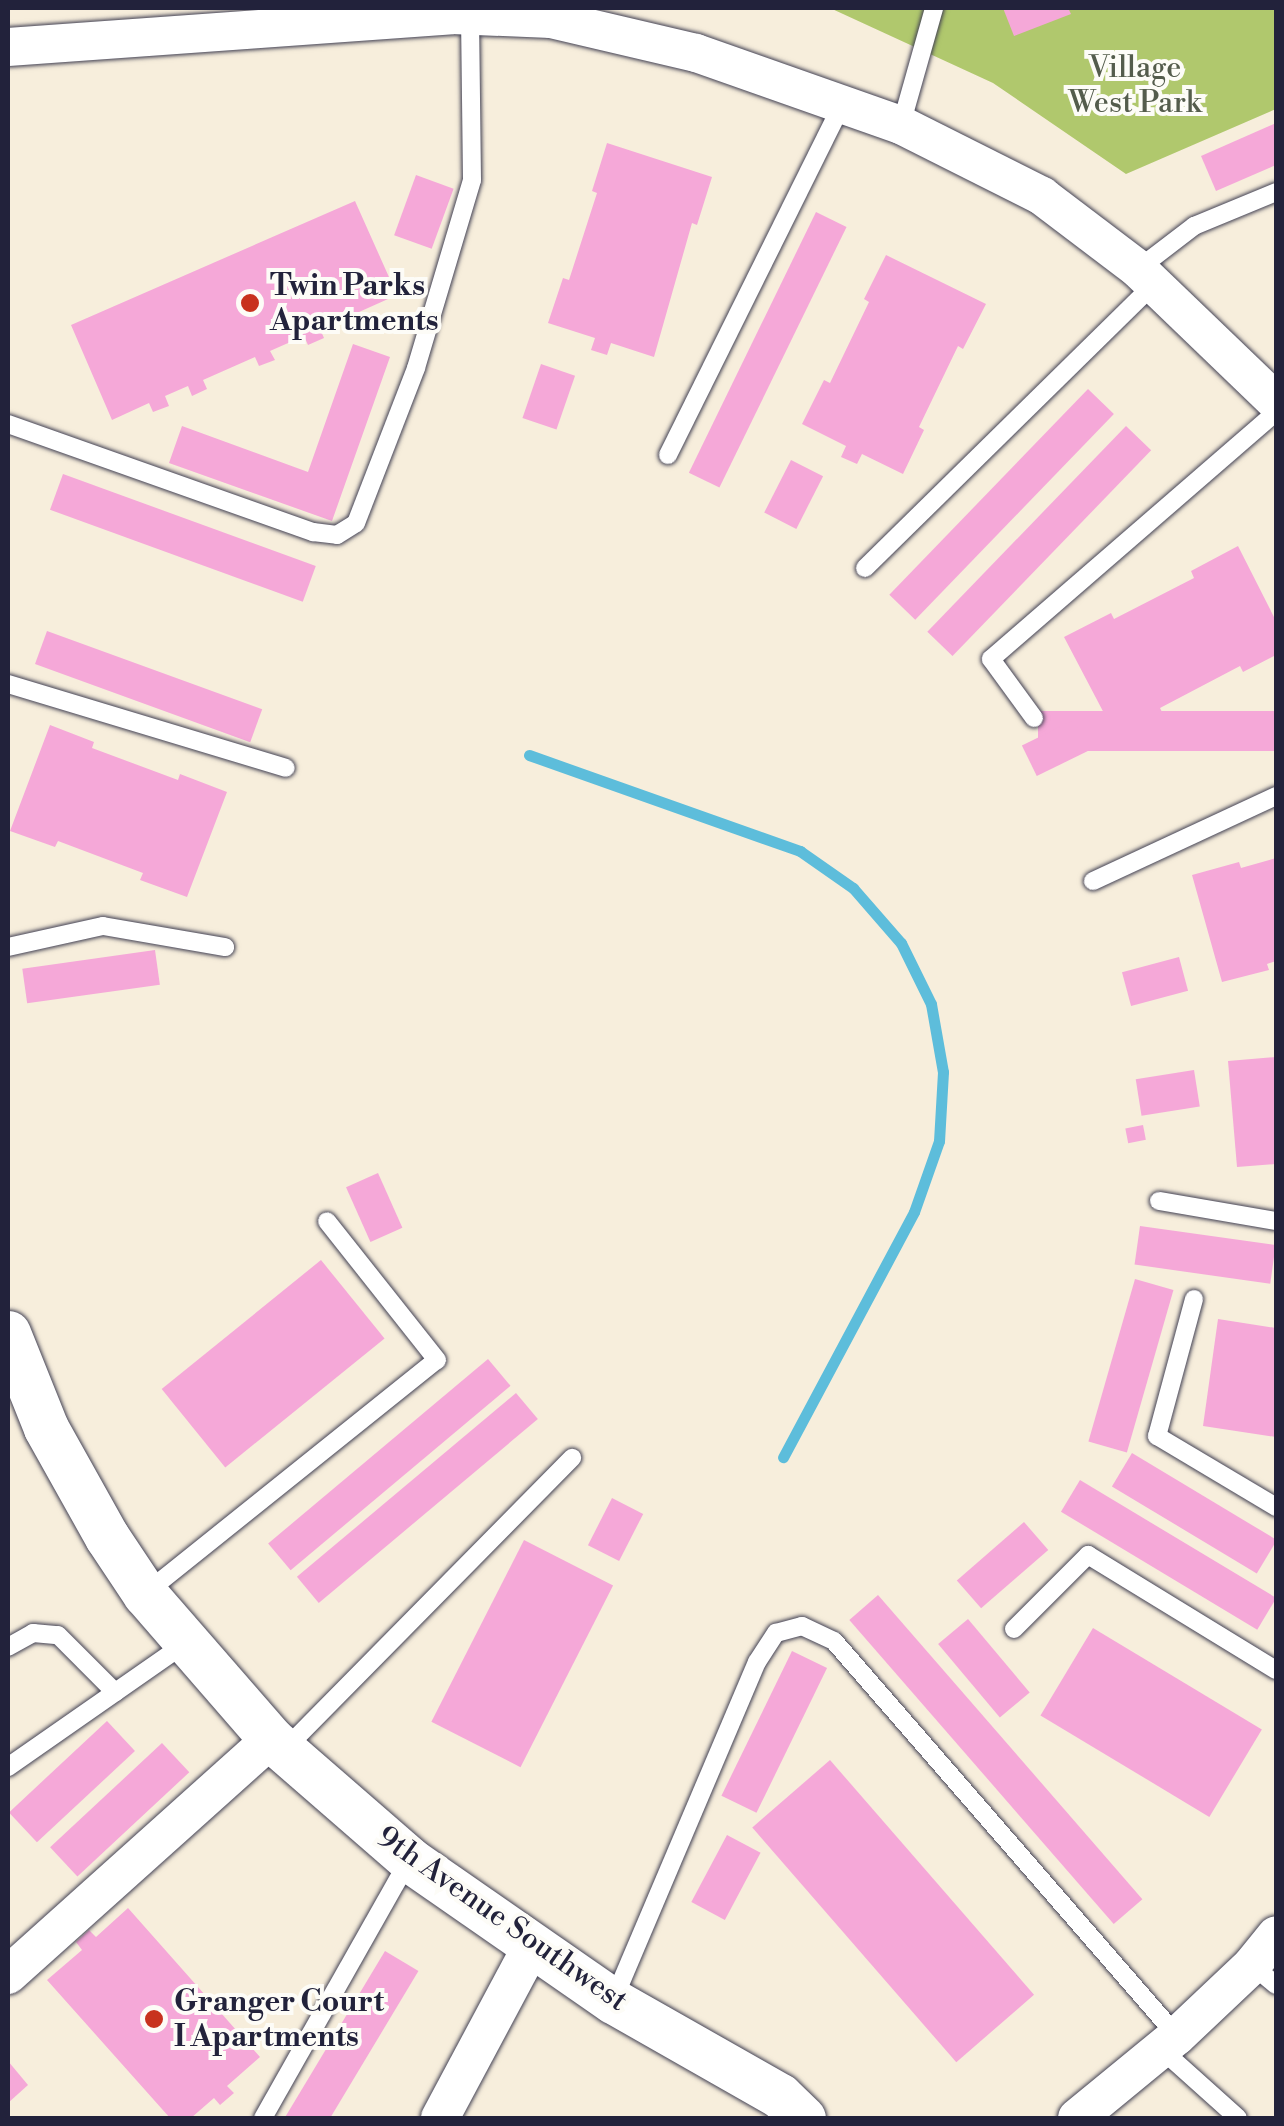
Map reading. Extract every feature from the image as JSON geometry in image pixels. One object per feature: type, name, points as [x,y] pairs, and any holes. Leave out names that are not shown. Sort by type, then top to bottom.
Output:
[{"type":"street","points":[[8,47],[227,28],[470,16],[551,19],[696,54],[901,125],[1042,196],[1146,276],[1276,402]]},
{"type":"street","name":"9th Avenue Southwest","points":[[8,1332],[46,1428],[145,1594],[277,1745],[410,1860],[613,2001],[780,2096],[803,2118]]},
{"type":"street","points":[[8,1975],[277,1745]]},
{"type":"street","points":[[1077,2118],[1169,2042],[1264,1975],[1276,1935]]},
{"type":"street","points":[[440,2118],[532,1946]]},
{"type":"lane","points":[[901,125],[934,8]]},
{"type":"lane","points":[[8,424],[313,532],[337,535],[356,523],[416,368],[472,180],[470,16]]},
{"type":"lane","points":[[668,454],[843,102]]},
{"type":"lane","points":[[866,568],[1194,226],[1276,192]]},
{"type":"lane","points":[[1034,718],[991,659],[1276,412]]},
{"type":"lane","points":[[8,684],[286,768]]},
{"type":"lane","points":[[1093,880],[1276,796]]},
{"type":"lane","points":[[8,946],[103,926],[225,946]]},
{"type":"lane","points":[[1160,1201],[1276,1221]]},
{"type":"lane","points":[[145,1594],[437,1360],[326,1221]]},
{"type":"lane","points":[[1194,1299],[1157,1436],[1276,1507]]},
{"type":"lane","points":[[277,1745],[572,1458]]},
{"type":"lane","points":[[1014,1630],[1088,1555],[1276,1670]]},
{"type":"lane","points":[[613,2001],[757,1662],[776,1633],[802,1626],[834,1642],[1169,2042],[1238,2118]]},
{"type":"lane","points":[[8,1647],[33,1633],[58,1635],[115,1692]]},
{"type":"lane","points":[[8,1768],[188,1642]]},
{"type":"lane","points":[[263,2118],[410,1860]]},
{"type":"green space","name":"Village West Park","points":[[830,8],[1276,8],[1276,109],[1126,174],[993,83]]},
{"type":"building","points":[[1003,8],[1068,8],[1071,14],[1014,36]]},
{"type":"building","points":[[1276,123],[1276,165],[1216,191],[1201,156]]},
{"type":"building","points":[[607,143],[712,177],[697,225],[692,223],[654,357],[611,343],[607,355],[591,350],[595,338],[548,323],[563,278],[569,280],[597,193],[592,191]]},
{"type":"building","points":[[416,175],[454,189],[432,249],[394,235]]},
{"type":"building","name":"Twin Parks Apartments","points":[[355,201],[397,295],[359,312],[363,321],[348,327],[344,318],[320,329],[324,338],[308,345],[304,336],[270,351],[275,360],[259,366],[255,357],[203,380],[207,389],[192,396],[188,386],[165,396],[169,406],[153,412],[149,403],[112,420],[71,325]]},
{"type":"building","points":[[816,212],[847,227],[719,488],[689,473]]},
{"type":"building","points":[[886,255],[986,304],[963,349],[958,346],[919,427],[924,430],[903,474],[862,454],[857,464],[841,457],[846,446],[802,424],[824,380],[830,383],[869,302],[864,299]]},
{"type":"building","points":[[353,344],[390,357],[332,521],[169,463],[182,426],[308,472]]},
{"type":"building","points":[[541,364],[575,376],[556,430],[522,418]]},
{"type":"building","points":[[1088,389],[1114,414],[915,620],[889,595]]},
{"type":"building","points":[[1126,426],[1151,450],[953,656],[927,632]]},
{"type":"building","points":[[791,460],[823,476],[796,529],[764,513]]},
{"type":"building","points":[[63,474],[316,566],[303,602],[50,510]]},
{"type":"building","points":[[1238,546],[1276,621],[1276,655],[1243,672],[1240,666],[1160,708],[1163,714],[1117,738],[1064,637],[1111,613],[1114,619],[1194,578],[1191,571]]},
{"type":"building","points":[[47,631],[262,709],[250,742],[35,664]]},
{"type":"building","points":[[1038,711],[1276,711],[1276,751],[1038,751]]},
{"type":"building","points":[[1074,720],[1089,751],[1037,776],[1022,745]]},
{"type":"building","points":[[50,725],[94,742],[92,748],[178,780],[180,774],[227,792],[187,897],[140,880],[143,873],[58,841],[55,847],[10,831]]},
{"type":"building","points":[[1276,858],[1276,961],[1267,964],[1269,970],[1222,982],[1192,875],[1239,862],[1241,868]]},
{"type":"building","points":[[155,950],[160,985],[27,1003],[22,969]]},
{"type":"building","points":[[1179,957],[1188,991],[1131,1006],[1122,972]]},
{"type":"building","points":[[1276,1057],[1276,1164],[1237,1167],[1228,1061]]},
{"type":"building","points":[[1194,1070],[1200,1107],[1142,1116],[1136,1079]]},
{"type":"building","points":[[1143,1125],[1146,1140],[1128,1143],[1125,1128]]},
{"type":"building","points":[[378,1173],[402,1228],[370,1242],[346,1187]]},
{"type":"building","points":[[1140,1226],[1276,1245],[1270,1284],[1135,1265]]},
{"type":"building","points":[[321,1260],[385,1338],[225,1468],[162,1389]]},
{"type":"building","points":[[1135,1279],[1173,1290],[1127,1452],[1088,1441]]},
{"type":"building","points":[[1218,1319],[1276,1328],[1276,1437],[1203,1426]]},
{"type":"building","points":[[488,1359],[510,1386],[291,1570],[268,1543]]},
{"type":"building","points":[[516,1393],[538,1419],[319,1603],[297,1577]]},
{"type":"building","points":[[1132,1453],[1276,1540],[1257,1573],[1112,1486]]},
{"type":"building","points":[[1080,1480],[1276,1598],[1257,1630],[1061,1512]]},
{"type":"building","points":[[612,1498],[643,1514],[619,1561],[588,1545]]},
{"type":"building","points":[[1024,1522],[1048,1550],[981,1608],[957,1580]]},
{"type":"building","points":[[524,1540],[613,1585],[520,1767],[431,1722]]},
{"type":"building","points":[[878,1595],[1142,1899],[1114,1924],[849,1620]]},
{"type":"building","points":[[968,1619],[1030,1693],[1000,1718],[938,1644]]},
{"type":"building","points":[[1093,1628],[1262,1729],[1209,1817],[1040,1715]]},
{"type":"building","points":[[792,1651],[827,1668],[756,1813],[721,1796]]},
{"type":"building","points":[[107,1721],[135,1751],[37,1842],[9,1812]]},
{"type":"building","points":[[162,1743],[189,1772],[77,1877],[50,1847]]},
{"type":"building","points":[[830,1760],[1034,1995],[956,2062],[752,1828]]},
{"type":"building","points":[[727,1835],[761,1853],[725,1920],[691,1902]]},
{"type":"building","name":"Granger Court I Apartments","points":[[128,1908],[260,2057],[227,2086],[234,2093],[220,2105],[214,2098],[191,2118],[170,2118],[47,1980],[82,1950],[76,1942],[89,1930],[96,1937]]},
{"type":"building","points":[[385,1951],[418,1971],[330,2118],[285,2117]]},
{"type":"building","points":[[8,2061],[28,2085],[8,2103]]},
{"type":"waterway","points":[[529,755],[800,851],[853,888],[901,943],[931,1004],[943,1072],[939,1141],[914,1212],[783,1457]]},
{"type":"place","name":"Twin Parks Apartments","points":[[250,303]]},
{"type":"place","name":"Granger Court I Apartments","points":[[154,2019]]}]
